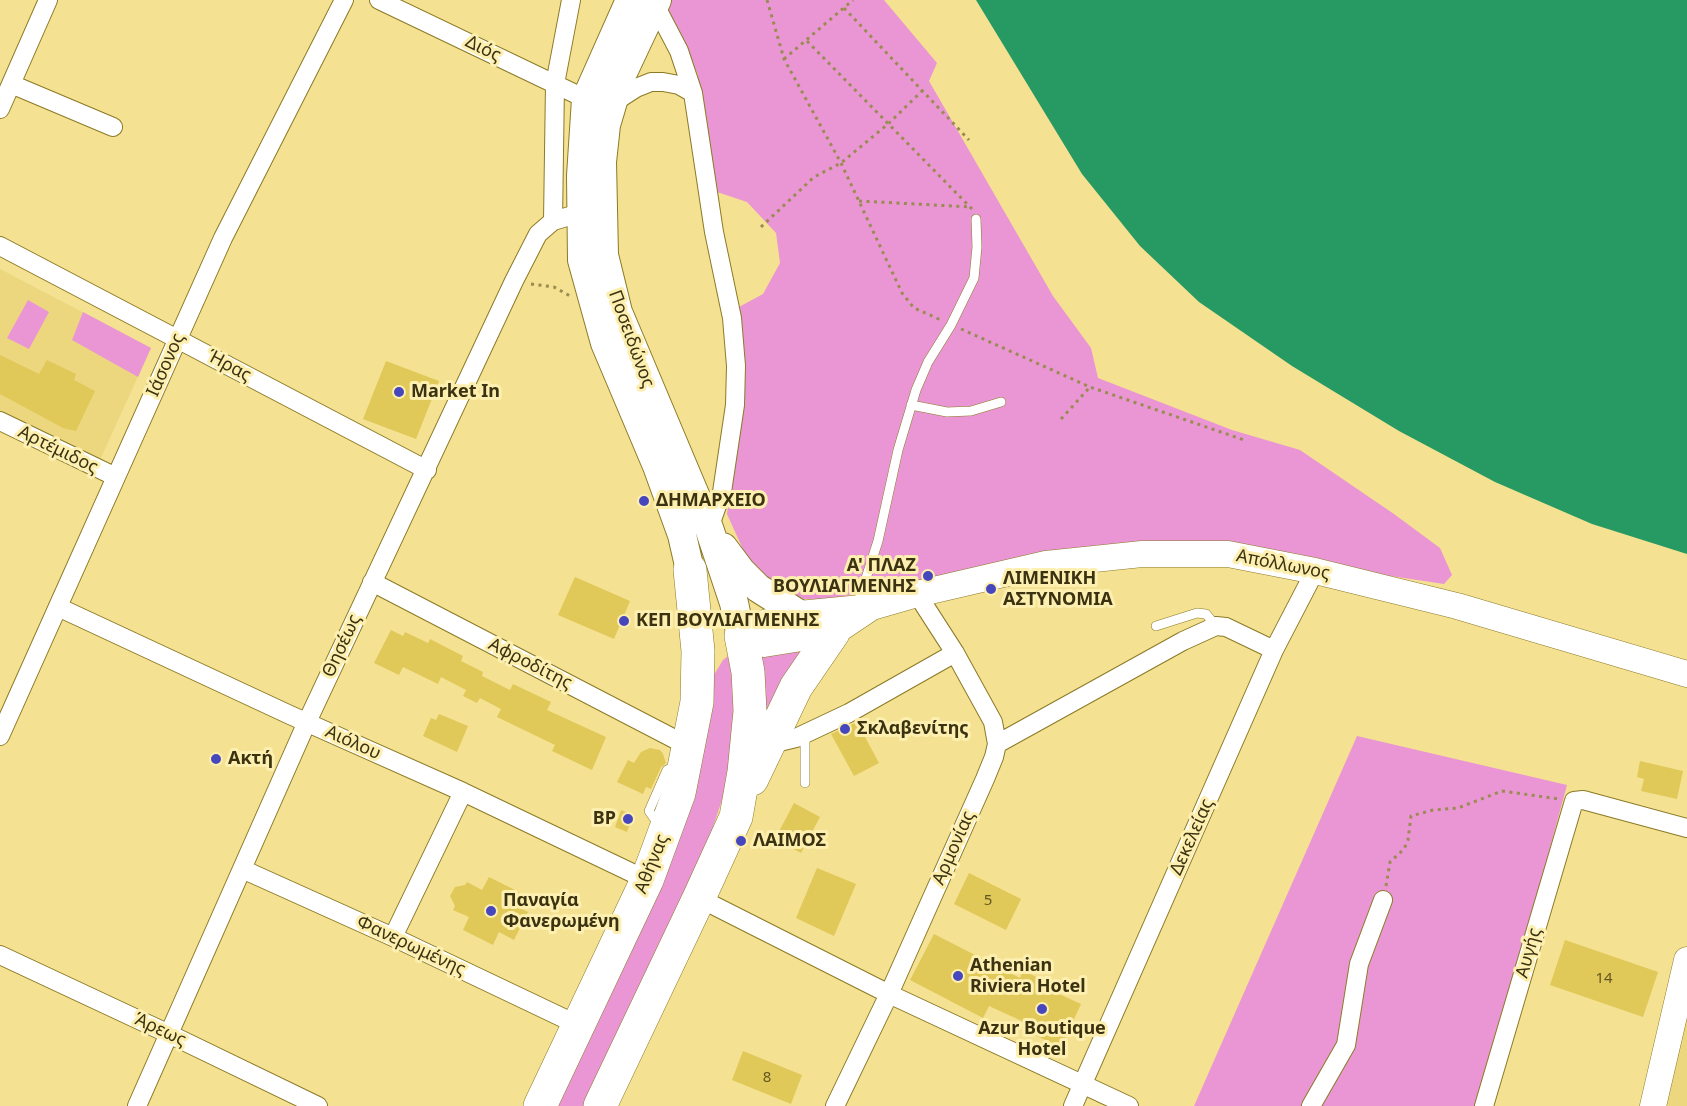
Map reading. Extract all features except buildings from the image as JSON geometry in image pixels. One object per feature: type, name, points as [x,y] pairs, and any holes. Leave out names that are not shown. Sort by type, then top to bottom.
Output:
[{"type":"highway","name":"Ποσειδώνος","points":[[690,570],[695,605]]},
{"type":"highway","points":[[690,570],[701,594],[714,614],[741,636],[748,672],[750,711],[744,772],[735,817]]},
{"type":"highway","name":"Αθήνας","points":[[540,1106],[647,880],[679,793],[697,702],[698,651],[695,605]]},
{"type":"highway","points":[[600,1106],[699,898],[795,687],[853,617]]},
{"type":"highway","points":[[697,702],[705,678],[716,660],[741,636]]},
{"type":"main road","name":"Ποσειδώνος","points":[[647,2],[599,101],[580,213],[582,260],[597,320],[657,466],[682,535],[690,570]]},
{"type":"main road","name":"Ποσειδώνος","points":[[599,101],[606,125],[602,162],[604,255],[618,312],[709,528],[727,581],[741,636]]},
{"type":"main road","points":[[709,528],[741,571],[758,588],[799,615]]},
{"type":"street","points":[[0,109],[48,0]]},
{"type":"street","name":"Ιάσονος","points":[[0,736],[223,238],[344,0]]},
{"type":"street","name":"Διός","points":[[379,0],[555,84],[599,101]]},
{"type":"street","points":[[571,0],[555,84],[553,221],[580,213]]},
{"type":"street","points":[[647,2],[679,51],[693,93],[714,232],[732,318],[736,366],[735,405],[722,492],[709,528]]},
{"type":"street","points":[[599,101],[651,82],[679,85],[693,93]]},
{"type":"street","points":[[11,84],[113,127]]},
{"type":"street","name":"Θησέως","points":[[137,1106],[307,722],[372,582],[427,470],[514,281],[538,234],[553,221]]},
{"type":"street","name":"Ήρας","points":[[0,246],[427,470]]},
{"type":"street","name":"Αρτέμιδος","points":[[0,422],[116,477]]},
{"type":"street","name":"Απόλλωνος","points":[[853,617],[917,594],[1046,564],[1142,554],[1228,554],[1315,571],[1457,606],[1687,674]]},
{"type":"street","name":"Δεκελείας","points":[[1073,1106],[1274,650],[1315,571]]},
{"type":"street","name":"Αφροδίτης","points":[[372,582],[687,754]]},
{"type":"street","points":[[917,594],[955,653],[993,722],[997,744],[1183,640],[1216,626],[1226,627],[1274,650]]},
{"type":"street","name":"Αιόλου","points":[[58,607],[463,792],[647,880]]},
{"type":"street","points":[[799,615],[853,617],[764,644],[741,636],[749,629],[764,622],[799,615]]},
{"type":"street","points":[[767,745],[805,734],[849,713],[955,653]]},
{"type":"street","name":"Αρμονίας","points":[[835,1106],[889,994],[994,757],[997,744]]},
{"type":"street","points":[[393,937],[463,792]]},
{"type":"street","points":[[1574,801],[1582,800],[1687,828]]},
{"type":"street","name":"Αυγής","points":[[1484,1106],[1574,801]]},
{"type":"street","name":"Φανερωμένης","points":[[242,869],[393,937],[578,1025]]},
{"type":"street","points":[[699,898],[889,994],[1129,1106]]},
{"type":"street","points":[[1311,1106],[1346,1045],[1359,964],[1383,900]]},
{"type":"street","name":"Άρεως","points":[[0,955],[318,1106]]},
{"type":"street","points":[[1653,1106],[1687,960]]},
{"type":"lane","points":[[853,617],[860,602],[878,541],[898,450],[911,405],[928,362],[951,325],[974,278],[977,247],[976,219]]},
{"type":"lane","points":[[911,405],[947,412],[971,411],[1001,402]]},
{"type":"lane","points":[[1156,626],[1197,613],[1206,614],[1216,626]]},
{"type":"lane","points":[[805,734],[805,783]]},
{"type":"path","points":[[767,0],[784,59],[841,163],[903,293],[914,308],[1090,387],[1247,441]]},
{"type":"path","points":[[784,59],[853,0]]},
{"type":"path","points":[[844,8],[969,140]]},
{"type":"path","points":[[807,41],[971,207],[976,219]]},
{"type":"path","points":[[761,227],[814,177],[841,163],[888,124],[923,90]]},
{"type":"path","points":[[859,201],[971,207]]},
{"type":"path","points":[[514,281],[554,287],[572,297]]},
{"type":"path","points":[[1061,419],[1090,387]]},
{"type":"path","points":[[1383,900],[1390,862],[1404,849],[1408,840],[1411,816],[1433,810],[1458,808],[1502,791],[1574,801]]},
{"type":"shaded area","points":[[669,0],[884,0],[937,63],[929,81],[1053,296],[1091,348],[1098,378],[1232,430],[1300,450],[1440,548],[1452,575],[1444,584],[1364,572],[1121,551],[826,599],[804,599],[782,588],[746,556],[727,514],[744,370],[737,308],[763,294],[780,263],[776,233],[747,202],[717,192],[696,112],[698,75],[666,7]]},
{"type":"shaded area","points":[[976,0],[1687,0],[1687,554],[1592,524],[1495,482],[1399,431],[1292,366],[1199,302],[1140,246],[1082,174]]},
{"type":"shaded area","points":[[0,269],[151,348],[99,462],[0,413]]},
{"type":"shaded area","points":[[28,300],[49,312],[29,349],[7,338]]},
{"type":"shaded area","points":[[83,312],[151,348],[138,377],[72,340]]},
{"type":"shaded area","points":[[820,640],[767,726],[754,656]]},
{"type":"shaded area","points":[[732,653],[739,678],[729,779],[708,842],[583,1106],[551,1106],[712,678],[723,660]]},
{"type":"shaded area","points":[[1357,736],[1567,785],[1480,1106],[1194,1106]]},
{"type":"shaded area","points":[[1673,1016],[1687,1020],[1687,1106],[1651,1106]]},
{"type":"place","name":"Market In","points":[[399,392]]},
{"type":"place","name":"ΔΗΜΑΡΧΕΙΟ","points":[[644,501]]},
{"type":"place","name":"Α' ΠΛΑΖ ΒΟΥΛΙΑΓΜΕΝΗΣ","points":[[928,576]]},
{"type":"place","name":"ΛΙΜΕΝΙΚΗ ΑΣΤΥΝΟΜΙΑ","points":[[991,589]]},
{"type":"place","name":"ΚΕΠ ΒΟΥΛΙΑΓΜΕΝΗΣ","points":[[624,621]]},
{"type":"place","name":"Σκλαβενίτης","points":[[845,729]]},
{"type":"place","name":"Ακτή","points":[[216,759]]},
{"type":"place","name":"BP","points":[[628,819]]},
{"type":"place","name":"ΛΑΙΜΟΣ","points":[[741,841]]},
{"type":"place","name":"Παναγία Φανερωμένη","points":[[491,911]]},
{"type":"place","name":"Athenian Riviera Hotel","points":[[958,976]]},
{"type":"place","name":"Azur Boutique Hotel","points":[[1042,1009]]}]
